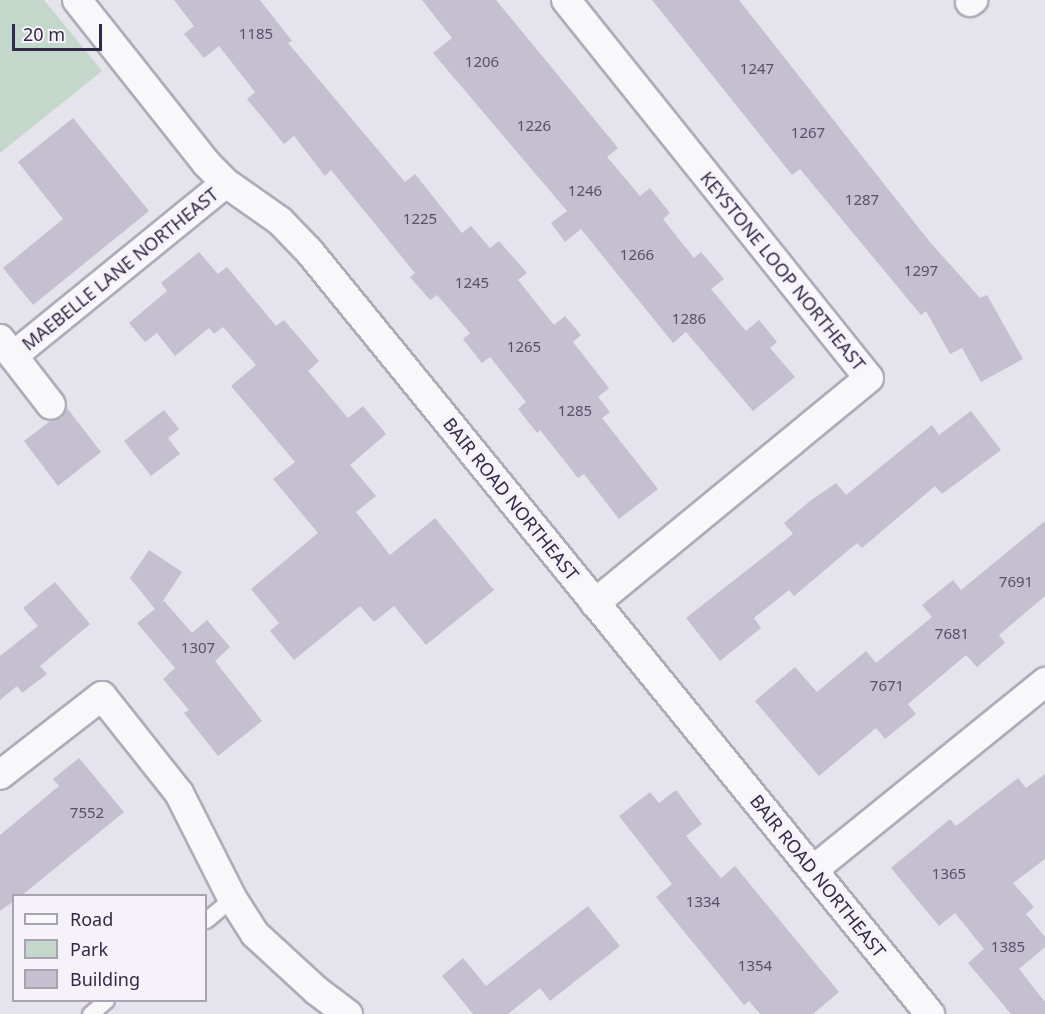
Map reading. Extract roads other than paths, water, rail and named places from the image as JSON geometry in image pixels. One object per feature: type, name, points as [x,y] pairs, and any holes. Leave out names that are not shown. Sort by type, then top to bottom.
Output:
[{"type":"street","name":"BAIR ROAD NORTHEAST","points":[[77,0],[226,183],[280,221],[309,251],[930,1014]]},
{"type":"street","name":"KEYSTONE LOOP NORTHEAST","points":[[566,0],[869,378],[595,603]]},
{"type":"street","name":"MAEBELLE LANE NORTHEAST","points":[[51,405],[6,347],[226,183]]},
{"type":"street","points":[[813,870],[1045,682]]},
{"type":"street","points":[[0,775],[102,696],[179,793],[232,898],[255,934],[282,962],[348,1014]]},
{"type":"lane","points":[[207,919],[232,898]]},
{"type":"lane","points":[[90,1014],[104,1002]]}]
